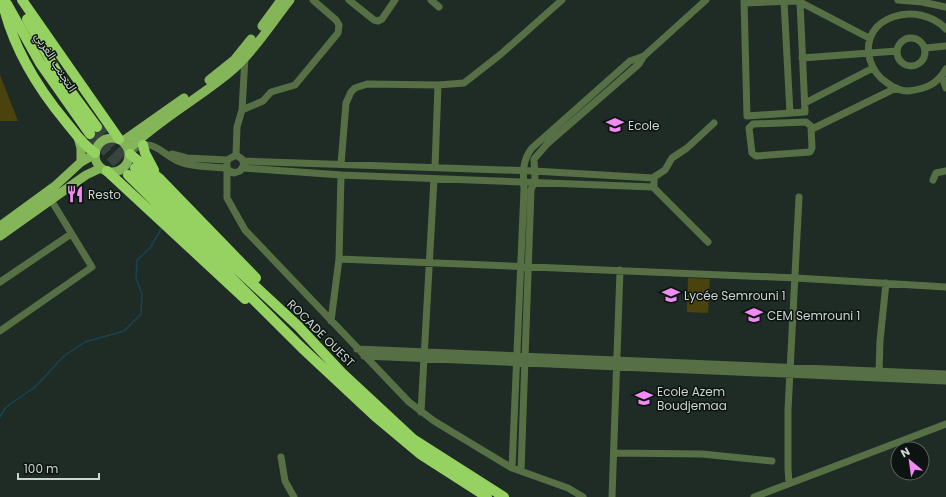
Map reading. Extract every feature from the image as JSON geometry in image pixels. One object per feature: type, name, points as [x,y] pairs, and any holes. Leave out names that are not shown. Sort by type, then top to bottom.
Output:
[{"type":"highway","points":[[2,0],[12,34],[31,75],[46,98],[86,147],[95,153]]},
{"type":"highway","name":"التجنب الغربي","points":[[6,0],[40,63],[94,131],[58,74],[18,0]]},
{"type":"highway","points":[[22,0],[121,140]]},
{"type":"highway","points":[[144,145],[147,156],[159,178]]},
{"type":"highway","points":[[129,152],[159,178],[264,286],[298,326]]},
{"type":"highway","points":[[104,170],[234,290],[302,348]]},
{"type":"highway","name":"ROCADE OUEST","points":[[487,497],[432,463],[407,445],[302,348],[131,172],[298,326],[342,373],[413,439],[504,497]]},
{"type":"main road","points":[[0,226],[55,186],[81,162],[95,153],[100,143],[104,140],[109,138],[121,140],[234,60],[281,0]]},
{"type":"main road","points":[[0,236],[86,175],[104,170],[118,171],[123,169],[127,164],[129,152],[148,132],[229,72],[245,57],[290,0]]},
{"type":"main road","points":[[77,136],[81,148],[81,162]]},
{"type":"main road","points":[[121,140],[129,152]]},
{"type":"main road","points":[[95,153],[98,164],[104,170]]},
{"type":"street","points":[[242,110],[263,101],[271,92],[295,85],[338,33],[339,25],[336,20],[313,0]]},
{"type":"street","points":[[348,0],[374,20],[378,21],[382,19],[395,0]]},
{"type":"street","points":[[431,0],[439,7]]},
{"type":"street","points":[[331,321],[340,259],[341,175],[347,97],[355,88],[367,84],[464,83],[562,0]]},
{"type":"street","points":[[512,468],[518,359],[531,190],[534,171],[533,162],[538,153],[639,64],[644,56],[706,0]]},
{"type":"street","points":[[898,0],[922,2],[943,7]]},
{"type":"street","points":[[784,1],[790,113]]},
{"type":"street","points":[[800,2],[805,112],[747,116],[744,2],[800,2],[869,38]]},
{"type":"street","points":[[946,29],[940,20],[931,13],[916,7],[903,8],[890,13],[879,22],[869,38],[868,53],[873,68],[881,79],[896,88],[906,91],[921,89],[933,85],[942,76],[946,69]]},
{"type":"street","points":[[931,13],[943,7]]},
{"type":"street","points":[[910,38],[919,41],[925,48],[923,60],[913,66],[901,62],[897,51],[901,42],[910,38]]},
{"type":"street","points":[[925,48],[946,46]]},
{"type":"street","points":[[802,58],[897,51]]},
{"type":"street","points":[[521,471],[525,359],[523,171],[527,155],[532,148],[630,62],[644,56]]},
{"type":"street","points":[[236,155],[237,127],[242,110],[245,57]]},
{"type":"street","points":[[805,103],[873,68]]},
{"type":"street","points":[[942,76],[946,88]]},
{"type":"street","points":[[421,412],[431,262],[438,84]]},
{"type":"street","points":[[812,129],[896,88]]},
{"type":"street","points":[[806,122],[810,124],[812,129],[812,148],[808,153],[756,156],[751,151],[749,128],[753,124],[806,122]]},
{"type":"street","points":[[164,151],[184,164],[228,169],[241,167],[342,164],[534,171],[653,178],[665,170],[672,158],[687,148],[714,123]]},
{"type":"street","points":[[129,152],[144,145],[152,146],[184,158],[227,160],[236,155]]},
{"type":"street","points":[[230,207],[231,184],[241,167],[240,157],[236,155]]},
{"type":"street","points":[[227,160],[228,169],[226,195],[230,207],[251,237],[357,350],[409,402],[421,412],[512,468],[568,488],[583,497]]},
{"type":"street","points":[[341,175],[342,164]]},
{"type":"street","points":[[241,167],[341,175],[653,187],[708,242]]},
{"type":"street","points":[[434,179],[435,168]]},
{"type":"street","points":[[933,180],[936,173],[946,171]]},
{"type":"street","points":[[653,178],[653,187]]},
{"type":"street","points":[[790,483],[788,457],[790,371],[799,197]]},
{"type":"street","points":[[0,331],[92,267],[50,200]]},
{"type":"street","points":[[0,282],[71,234]]},
{"type":"street","points":[[340,259],[796,278],[946,287]]},
{"type":"street","points":[[612,497],[620,270]]},
{"type":"street","points":[[879,372],[880,341],[886,283]]},
{"type":"street","points":[[357,350],[518,359],[616,360],[946,381]]},
{"type":"street","points":[[364,356],[425,355]]},
{"type":"street","points":[[525,359],[616,368],[946,374]]},
{"type":"street","points":[[754,497],[946,424]]},
{"type":"street","points":[[614,453],[702,454],[772,461]]},
{"type":"street","points":[[281,457],[285,482],[294,497]]},
{"type":"shaded area","points":[[0,75],[18,121],[0,121]]},
{"type":"shaded area","points":[[688,278],[710,279],[708,313],[687,312]]},
{"type":"waterway","points":[[0,417],[6,407],[35,387],[64,356],[85,342],[124,331],[141,314],[142,294],[136,278],[137,260],[150,248],[161,229]]},
{"type":"tunnel","points":[[97,127],[135,168]]},
{"type":"tunnel","points":[[90,134],[128,175]]},
{"type":"place","name":"Ecole","points":[[615,125]]},
{"type":"place","name":"Resto","points":[[75,194]]},
{"type":"place","name":"Lycée Semrouni 1","points":[[671,295]]},
{"type":"place","name":"CEM Semrouni 1","points":[[754,315]]},
{"type":"place","name":"Ecole Azem Boudjemaa","points":[[644,398]]}]
